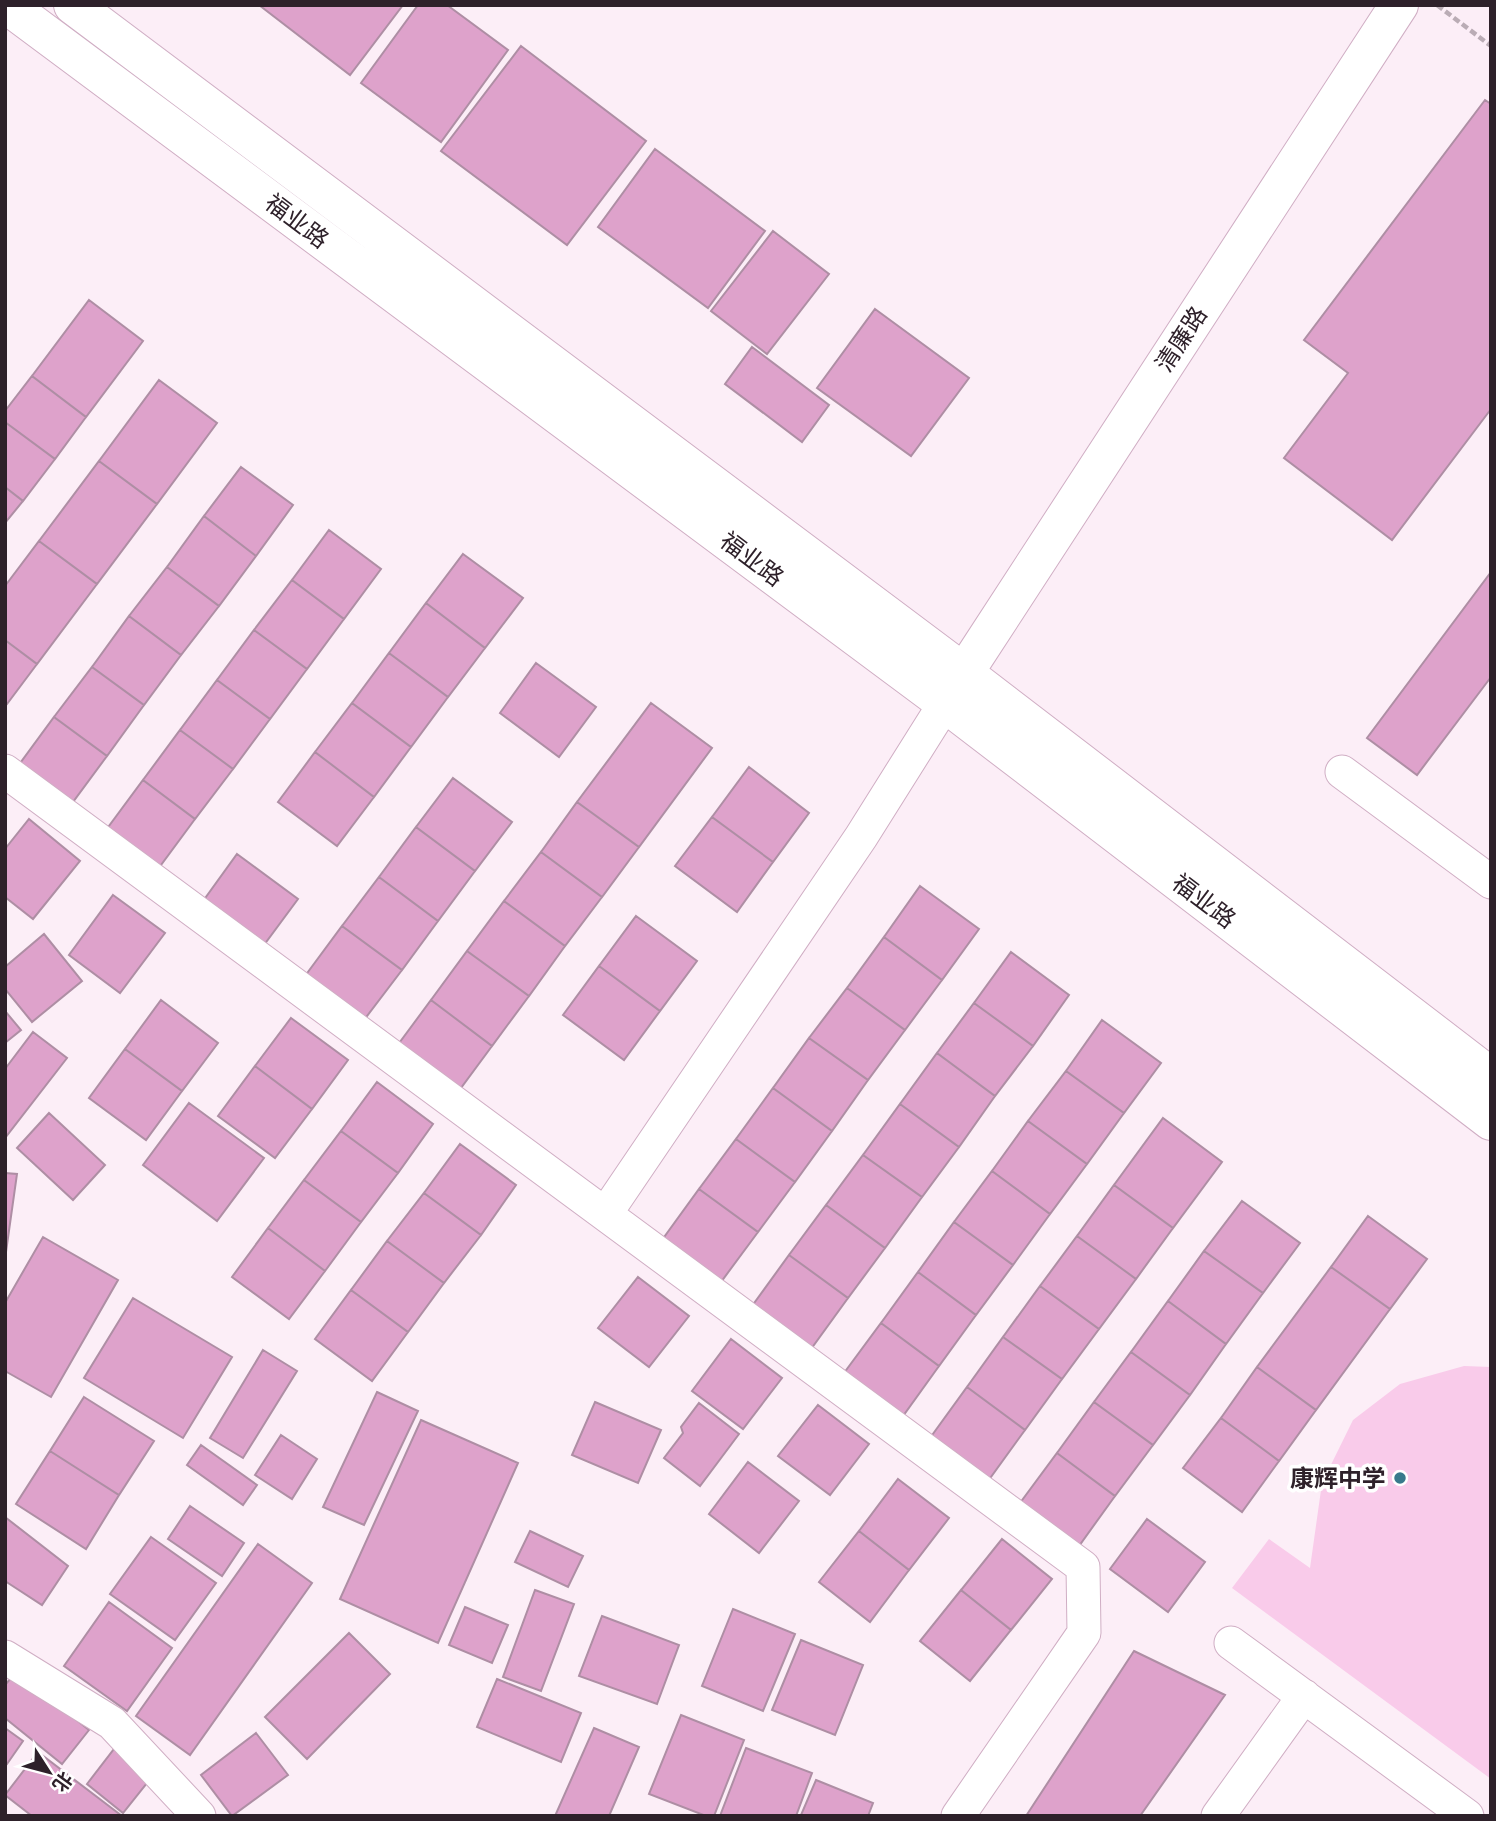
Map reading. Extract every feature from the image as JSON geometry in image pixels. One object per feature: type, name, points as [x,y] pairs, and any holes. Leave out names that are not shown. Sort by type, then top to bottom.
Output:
[{"type":"street","name":"福业路","points":[[7,5],[1491,1077]]},
{"type":"street","name":"福业路","points":[[73,5],[955,688],[1491,1121]]},
{"type":"street","name":"清廉路","points":[[955,688],[1399,5]]},
{"type":"street","points":[[606,1213],[861,837],[955,688]]},
{"type":"street","points":[[5,771],[1083,1567],[1084,1633],[958,1816]]},
{"type":"street","points":[[1342,772],[1491,882]]},
{"type":"street","points":[[1231,1643],[1467,1816]]},
{"type":"street","points":[[5,1657],[112,1723],[199,1816]]},
{"type":"street","points":[[1218,1816],[1304,1696]]},
{"type":"path","points":[[1437,5],[1491,46]]},
{"type":"shaded area","points":[[1464,1366],[1491,1367],[1491,1779],[1232,1588],[1269,1539],[1310,1568],[1322,1483],[1353,1420],[1400,1384]]},
{"type":"building","points":[[259,5],[403,5],[350,75]]},
{"type":"building","points":[[418,5],[447,5],[508,50],[441,142],[361,83]]},
{"type":"building","points":[[521,46],[646,141],[567,245],[441,151]]},
{"type":"building","points":[[1485,100],[1491,104],[1491,409],[1392,540],[1284,458],[1348,373],[1304,340]]},
{"type":"building","points":[[655,149],[765,231],[708,308],[598,227]]},
{"type":"building","points":[[773,231],[829,274],[767,354],[711,311]]},
{"type":"building","points":[[89,300],[143,341],[86,417],[32,376]]},
{"type":"building","points":[[875,309],[969,378],[911,456],[817,388]]},
{"type":"building","points":[[752,347],[829,405],[802,442],[725,384]]},
{"type":"building","points":[[32,376],[86,417],[55,459],[5,422],[5,411]]},
{"type":"building","points":[[159,380],[217,423],[157,504],[99,461]]},
{"type":"building","points":[[5,422],[55,459],[23,501],[5,487]]},
{"type":"building","points":[[99,461],[157,504],[97,584],[39,541]]},
{"type":"building","points":[[241,467],[293,505],[256,556],[204,516]]},
{"type":"building","points":[[5,487],[23,501],[5,523]]},
{"type":"building","points":[[204,516],[256,556],[219,606],[167,567]]},
{"type":"building","points":[[329,530],[381,569],[344,619],[292,580]]},
{"type":"building","points":[[39,541],[97,584],[37,664],[5,640],[5,586]]},
{"type":"building","points":[[463,554],[523,598],[485,648],[426,603]]},
{"type":"building","points":[[167,567],[219,606],[181,655],[129,616]]},
{"type":"building","points":[[1491,572],[1491,677],[1417,775],[1367,738]]},
{"type":"building","points":[[292,580],[344,619],[307,669],[254,630]]},
{"type":"building","points":[[426,603],[485,648],[448,697],[389,653]]},
{"type":"building","points":[[129,616],[181,655],[144,705],[92,667]]},
{"type":"building","points":[[254,630],[307,669],[270,719],[217,680]]},
{"type":"building","points":[[5,640],[37,664],[7,704],[5,703]]},
{"type":"building","points":[[389,653],[448,697],[411,747],[352,703]]},
{"type":"building","points":[[536,663],[596,707],[559,757],[500,713]]},
{"type":"building","points":[[92,667],[144,705],[107,756],[54,717]]},
{"type":"building","points":[[217,680],[270,719],[233,769],[180,730]]},
{"type":"building","points":[[352,703],[411,747],[374,797],[315,752]]},
{"type":"building","points":[[651,703],[712,748],[639,847],[577,802]]},
{"type":"building","points":[[54,717],[107,756],[70,806],[18,766]]},
{"type":"building","points":[[180,730],[233,769],[195,819],[143,780]]},
{"type":"building","points":[[315,752],[374,797],[337,846],[278,802]]},
{"type":"building","points":[[749,767],[809,813],[773,862],[712,817]]},
{"type":"building","points":[[453,778],[512,822],[475,871],[416,827]]},
{"type":"building","points":[[143,780],[195,819],[158,869],[106,830]]},
{"type":"building","points":[[577,802],[639,847],[602,897],[541,852]]},
{"type":"building","points":[[712,817],[773,862],[737,912],[675,866]]},
{"type":"building","points":[[29,819],[80,861],[33,919],[5,897],[5,849]]},
{"type":"building","points":[[416,827],[475,871],[438,921],[379,877]]},
{"type":"building","points":[[541,852],[602,897],[565,946],[504,901]]},
{"type":"building","points":[[237,854],[298,899],[258,953],[198,908]]},
{"type":"building","points":[[379,877],[438,921],[402,970],[342,926]]},
{"type":"building","points":[[920,886],[979,929],[942,980],[884,937]]},
{"type":"building","points":[[113,895],[165,933],[120,993],[69,955]]},
{"type":"building","points":[[504,901],[565,946],[529,996],[467,951]]},
{"type":"building","points":[[636,916],[697,961],[660,1011],[599,966]]},
{"type":"building","points":[[342,926],[402,970],[364,1020],[305,976]]},
{"type":"building","points":[[44,934],[82,981],[32,1022],[5,989],[5,967]]},
{"type":"building","points":[[884,937],[942,980],[905,1030],[847,988]]},
{"type":"building","points":[[467,951],[529,996],[492,1046],[431,1000]]},
{"type":"building","points":[[1011,952],[1069,995],[1033,1046],[974,1003]]},
{"type":"building","points":[[599,966],[660,1011],[624,1060],[563,1015]]},
{"type":"building","points":[[847,988],[905,1030],[868,1080],[809,1038]]},
{"type":"building","points":[[161,1000],[218,1043],[182,1091],[125,1049]]},
{"type":"building","points":[[431,1000],[492,1046],[455,1096],[394,1050]]},
{"type":"building","points":[[974,1003],[1033,1046],[995,1096],[937,1053]]},
{"type":"building","points":[[5,1011],[21,1030],[5,1043]]},
{"type":"building","points":[[291,1018],[348,1060],[312,1109],[255,1066]]},
{"type":"building","points":[[1102,1020],[1161,1063],[1124,1113],[1066,1071]]},
{"type":"building","points":[[33,1032],[67,1058],[5,1138],[5,1069]]},
{"type":"building","points":[[809,1038],[868,1080],[832,1131],[773,1088]]},
{"type":"building","points":[[125,1049],[182,1091],[146,1140],[89,1098]]},
{"type":"building","points":[[937,1053],[995,1096],[959,1147],[900,1104]]},
{"type":"building","points":[[255,1066],[312,1109],[275,1158],[218,1116]]},
{"type":"building","points":[[1066,1071],[1124,1113],[1087,1164],[1028,1121]]},
{"type":"building","points":[[377,1082],[433,1124],[398,1173],[341,1131]]},
{"type":"building","points":[[773,1088],[832,1131],[795,1182],[736,1139]]},
{"type":"building","points":[[189,1103],[264,1158],[217,1221],[143,1165]]},
{"type":"building","points":[[900,1104],[959,1147],[922,1197],[863,1155]]},
{"type":"building","points":[[49,1113],[105,1165],[73,1200],[17,1148]]},
{"type":"building","points":[[1163,1118],[1222,1162],[1173,1228],[1114,1185]]},
{"type":"building","points":[[1028,1121],[1087,1164],[1050,1214],[992,1171]]},
{"type":"building","points":[[341,1131],[398,1173],[361,1222],[304,1180]]},
{"type":"building","points":[[736,1139],[795,1182],[758,1232],[699,1189]]},
{"type":"building","points":[[460,1144],[516,1185],[481,1235],[424,1193]]},
{"type":"building","points":[[863,1155],[922,1197],[885,1248],[826,1205]]},
{"type":"building","points":[[992,1171],[1050,1214],[1013,1265],[954,1222]]},
{"type":"building","points":[[5,1173],[17,1174],[5,1259]]},
{"type":"building","points":[[304,1180],[361,1222],[325,1271],[268,1228]]},
{"type":"building","points":[[1114,1185],[1173,1228],[1136,1279],[1077,1236]]},
{"type":"building","points":[[699,1189],[758,1232],[721,1282],[662,1240]]},
{"type":"building","points":[[424,1193],[481,1235],[444,1283],[387,1241]]},
{"type":"building","points":[[1242,1201],[1300,1243],[1263,1293],[1204,1251]]},
{"type":"building","points":[[826,1205],[885,1248],[848,1298],[789,1255]]},
{"type":"building","points":[[1368,1216],[1427,1259],[1390,1309],[1331,1267]]},
{"type":"building","points":[[954,1222],[1013,1265],[976,1315],[918,1272]]},
{"type":"building","points":[[268,1228],[325,1271],[289,1319],[232,1277]]},
{"type":"building","points":[[1077,1236],[1136,1279],[1099,1329],[1040,1286]]},
{"type":"building","points":[[43,1237],[118,1280],[51,1397],[5,1371],[5,1303]]},
{"type":"building","points":[[387,1241],[444,1283],[408,1332],[351,1290]]},
{"type":"building","points":[[1204,1251],[1263,1293],[1226,1344],[1168,1301]]},
{"type":"building","points":[[789,1255],[848,1298],[811,1349],[752,1306]]},
{"type":"building","points":[[1331,1267],[1390,1309],[1316,1410],[1257,1367]]},
{"type":"building","points":[[918,1272],[976,1315],[939,1366],[881,1323]]},
{"type":"building","points":[[638,1277],[689,1316],[649,1367],[598,1328]]},
{"type":"building","points":[[1040,1286],[1099,1329],[1062,1379],[1003,1337]]},
{"type":"building","points":[[351,1290],[408,1332],[372,1381],[315,1339]]},
{"type":"building","points":[[133,1298],[232,1357],[183,1438],[84,1378]]},
{"type":"building","points":[[1168,1301],[1226,1344],[1190,1395],[1131,1352]]},
{"type":"building","points":[[881,1323],[939,1366],[903,1416],[844,1373]]},
{"type":"building","points":[[1003,1337],[1062,1379],[1025,1430],[967,1387]]},
{"type":"building","points":[[731,1339],[782,1378],[743,1429],[692,1391]]},
{"type":"building","points":[[263,1350],[297,1371],[243,1458],[210,1438]]},
{"type":"building","points":[[1131,1352],[1190,1395],[1153,1445],[1094,1402]]},
{"type":"building","points":[[1257,1367],[1316,1410],[1279,1461],[1221,1418]]},
{"type":"building","points":[[967,1387],[1025,1430],[988,1481],[930,1438]]},
{"type":"building","points":[[377,1392],[418,1411],[364,1525],[323,1507]]},
{"type":"building","points":[[84,1397],[154,1441],[119,1495],[50,1451]]},
{"type":"building","points":[[595,1402],[661,1430],[638,1483],[572,1455]]},
{"type":"building","points":[[1094,1402],[1153,1445],[1115,1496],[1057,1453]]},
{"type":"building","points":[[699,1403],[739,1434],[700,1486],[664,1458],[683,1433],[681,1427]]},
{"type":"building","points":[[818,1405],[869,1444],[830,1495],[778,1456]]},
{"type":"building","points":[[1221,1418],[1279,1461],[1242,1512],[1183,1468]]},
{"type":"building","points":[[421,1420],[518,1463],[438,1643],[340,1599]]},
{"type":"building","points":[[281,1435],[317,1459],[292,1499],[255,1475]]},
{"type":"building","points":[[201,1445],[257,1485],[243,1505],[187,1465]]},
{"type":"building","points":[[50,1451],[119,1495],[86,1549],[16,1504]]},
{"type":"building","points":[[1057,1453],[1115,1496],[1079,1546],[1020,1503]]},
{"type":"building","points":[[748,1462],[799,1501],[759,1553],[709,1514]]},
{"type":"building","points":[[898,1479],[949,1518],[909,1570],[859,1531]]},
{"type":"building","points":[[190,1506],[244,1543],[222,1576],[168,1539]]},
{"type":"building","points":[[5,1517],[68,1566],[42,1605],[5,1581]]},
{"type":"building","points":[[1147,1519],[1205,1562],[1168,1612],[1110,1569]]},
{"type":"building","points":[[530,1531],[583,1556],[568,1587],[515,1562]]},
{"type":"building","points":[[859,1531],[909,1570],[870,1622],[819,1582]]},
{"type":"building","points":[[151,1537],[216,1583],[175,1640],[110,1594]]},
{"type":"building","points":[[1002,1539],[1052,1579],[1011,1630],[961,1590]]},
{"type":"building","points":[[258,1544],[312,1583],[190,1755],[136,1716]]},
{"type":"building","points":[[535,1590],[574,1604],[541,1691],[503,1677]]},
{"type":"building","points":[[961,1590],[1011,1630],[970,1681],[920,1641]]},
{"type":"building","points":[[109,1602],[172,1648],[127,1711],[64,1666]]},
{"type":"building","points":[[465,1607],[508,1625],[492,1663],[449,1645]]},
{"type":"building","points":[[733,1609],[795,1634],[763,1711],[702,1686]]},
{"type":"building","points":[[602,1616],[679,1645],[657,1704],[579,1676]]},
{"type":"building","points":[[349,1633],[390,1674],[307,1759],[265,1717]]},
{"type":"building","points":[[801,1640],[863,1665],[835,1735],[772,1710]]},
{"type":"building","points":[[1134,1651],[1225,1695],[1140,1816],[1026,1816]]},
{"type":"building","points":[[16,1672],[89,1730],[62,1764],[5,1718],[5,1685]]},
{"type":"building","points":[[497,1679],[581,1713],[561,1762],[477,1727]]},
{"type":"building","points":[[681,1715],[744,1740],[714,1816],[706,1816],[649,1794]]},
{"type":"building","points":[[5,1728],[23,1741],[7,1764],[5,1763]]},
{"type":"building","points":[[594,1728],[639,1747],[609,1816],[555,1816]]},
{"type":"building","points":[[256,1733],[288,1775],[232,1816],[201,1775]]},
{"type":"building","points":[[746,1748],[812,1773],[796,1816],[720,1816]]},
{"type":"building","points":[[114,1749],[151,1778],[123,1813],[87,1784]]},
{"type":"building","points":[[38,1752],[122,1816],[32,1816],[5,1795]]},
{"type":"building","points":[[816,1780],[873,1803],[868,1816],[801,1815]]},
{"type":"place","name":"康辉中学","points":[[1400,1478]]}]
